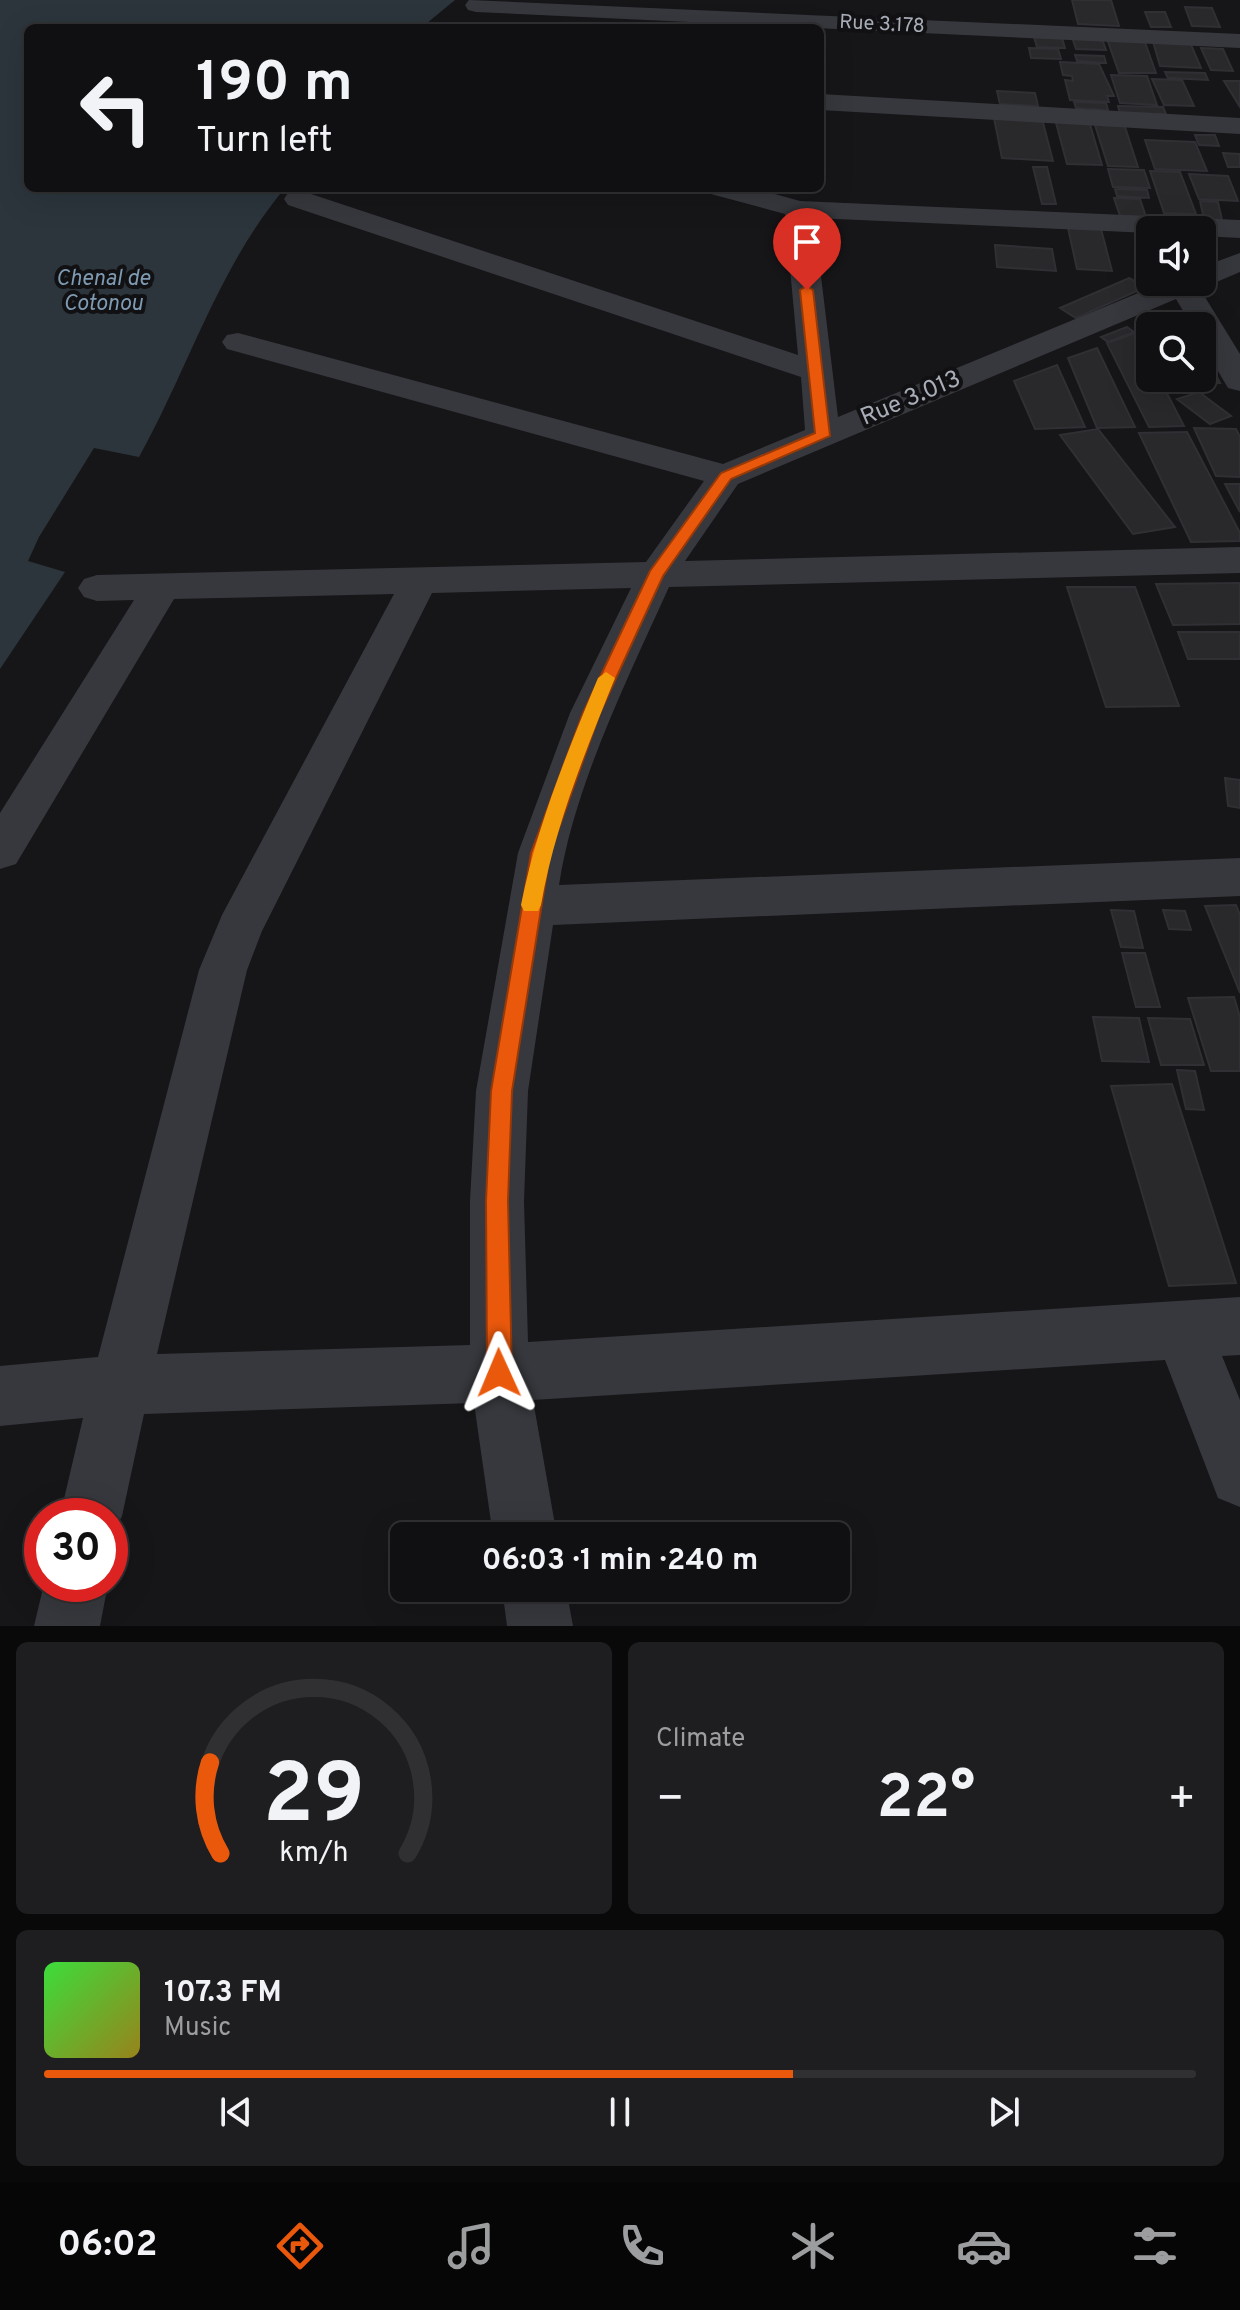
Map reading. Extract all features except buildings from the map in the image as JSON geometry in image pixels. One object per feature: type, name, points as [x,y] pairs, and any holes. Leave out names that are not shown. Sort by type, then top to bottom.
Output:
[{"type":"street","name":"Rue 3.178","points":[[476,5],[1240,41]]},
{"type":"street","points":[[824,102],[1240,126]]},
{"type":"street","points":[[736,192],[799,209],[1240,229]]},
{"type":"street","points":[[298,199],[815,371]]},
{"type":"street","points":[[799,209],[823,436]]},
{"type":"street","name":"Rue 3.013","points":[[1216,272],[1240,262]]},
{"type":"street","name":"Rue 3.013","points":[[726,476],[1156,296]]},
{"type":"street","points":[[1199,296],[1240,381]]},
{"type":"street","points":[[238,342],[726,476],[656,575],[615,658],[560,792],[541,853],[502,1091],[497,1201],[499,1373],[523,1522]]},
{"type":"street","points":[[97,588],[1240,560]]},
{"type":"street","points":[[95,1498],[223,970],[239,929],[420,580]]},
{"type":"street","points":[[0,851],[162,587]]},
{"type":"street","points":[[531,906],[1240,877]]},
{"type":"street","points":[[0,1396],[120,1385],[499,1373],[1240,1326]]},
{"type":"street","points":[[1183,1330],[1240,1476]]},
{"type":"street","points":[[67,1626],[72,1602]]},
{"type":"street","points":[[536,1602],[540,1626]]},
{"type":"water","name":"Chenal de Cotonou","points":[[0,0],[455,0],[426,24],[24,24],[24,192],[282,192],[241,251],[139,457],[94,448],[39,537],[28,561],[65,572],[0,669]]},
{"type":"slow traffic","points":[[531,905],[541,853],[560,792],[606,678]]},
{"type":"route","points":[[499,1373],[497,1201],[502,1091],[541,853],[560,792],[591,713],[627,630],[656,575],[726,476],[823,436],[807,290]]}]
